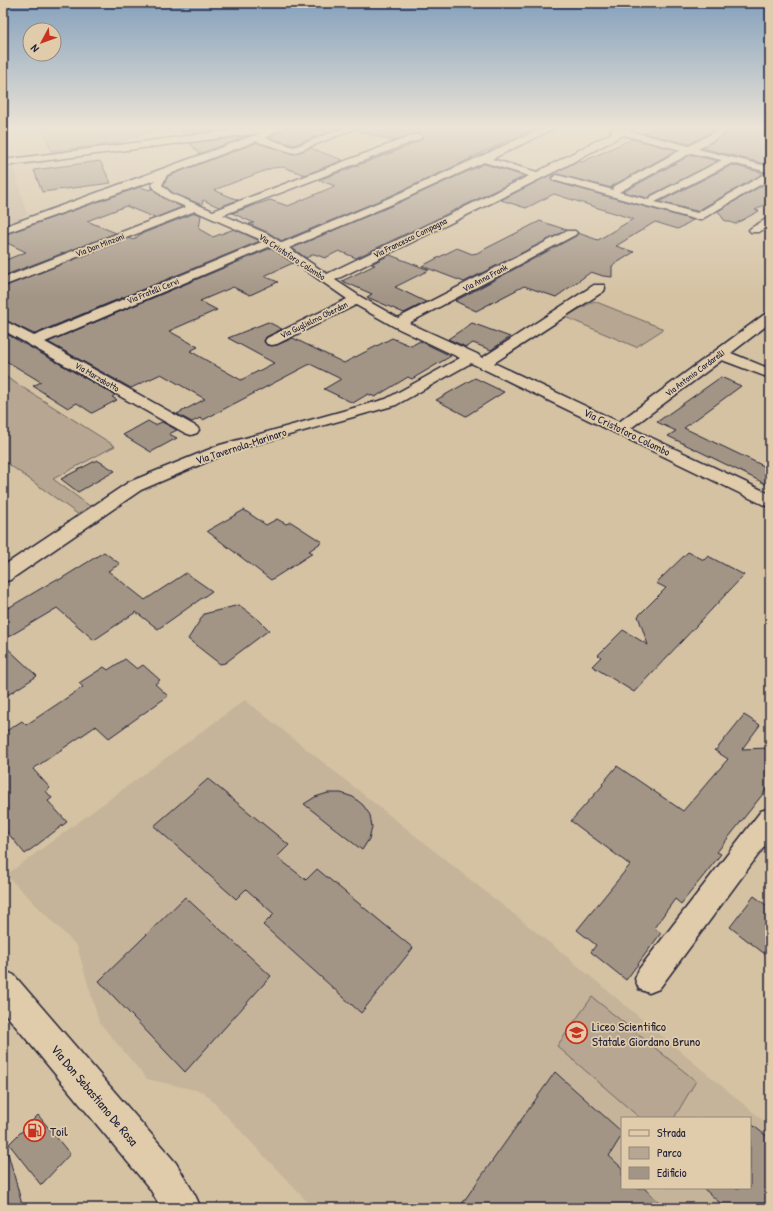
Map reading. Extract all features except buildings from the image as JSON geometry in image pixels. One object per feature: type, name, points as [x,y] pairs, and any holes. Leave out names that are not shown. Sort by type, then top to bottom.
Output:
[{"type":"main road","name":"Via Don Sebastiano De Rosa","points":[[4,988],[163,1176],[182,1208]]},
{"type":"street","points":[[3,231],[134,184]]},
{"type":"street","name":"Via Cristoforo Colombo","points":[[158,184],[157,185],[161,191],[264,236],[356,300],[398,323],[770,501]]},
{"type":"street","points":[[213,214],[290,184]]},
{"type":"street","name":"Via Fratelli Cervi","points":[[34,341],[276,245],[424,184]]},
{"type":"street","name":"Via Francesco Compagna","points":[[327,279],[523,184]]},
{"type":"street","points":[[577,184],[698,216],[755,184]]},
{"type":"street","points":[[617,189],[628,184]]},
{"type":"street","points":[[654,199],[684,184]]},
{"type":"street","name":"Via Don Minzoni","points":[[3,282],[196,207]]},
{"type":"street","points":[[755,230],[770,220]]},
{"type":"street","name":"Via Anna Frank","points":[[398,323],[571,232]]},
{"type":"street","points":[[478,360],[599,288]]},
{"type":"street","name":"Via Guglielmo Oberdan","points":[[272,341],[356,300]]},
{"type":"street","name":"Via Antonio Cardarelli","points":[[620,429],[770,317]]},
{"type":"street","name":"Via Marzabotto","points":[[3,324],[190,430]]},
{"type":"street","points":[[721,354],[770,374]]},
{"type":"street","name":"Via Tavernola-Marinaro","points":[[3,575],[135,486],[226,448],[391,402],[478,360]]},
{"type":"street","points":[[649,979],[770,819]]},
{"type":"shaded area","points":[[3,184],[18,184],[27,215],[22,216],[23,219],[3,227]]},
{"type":"shaded area","points":[[245,700],[555,947],[770,1126],[770,1208],[313,1208],[204,1092],[147,1079],[99,1022],[77,946],[6,875]]},
{"type":"green space","points":[[594,301],[664,329],[636,347],[565,317]]},
{"type":"green space","points":[[3,375],[115,446],[53,479],[91,507],[79,515],[3,460]]},
{"type":"green space","points":[[592,997],[696,1081],[675,1117],[639,1117],[557,1046]]},
{"type":"place","name":"Liceo Scientifico Statale Giordano Bruno","points":[[576,1033]]},
{"type":"place","name":"Toil","points":[[35,1131]]}]
